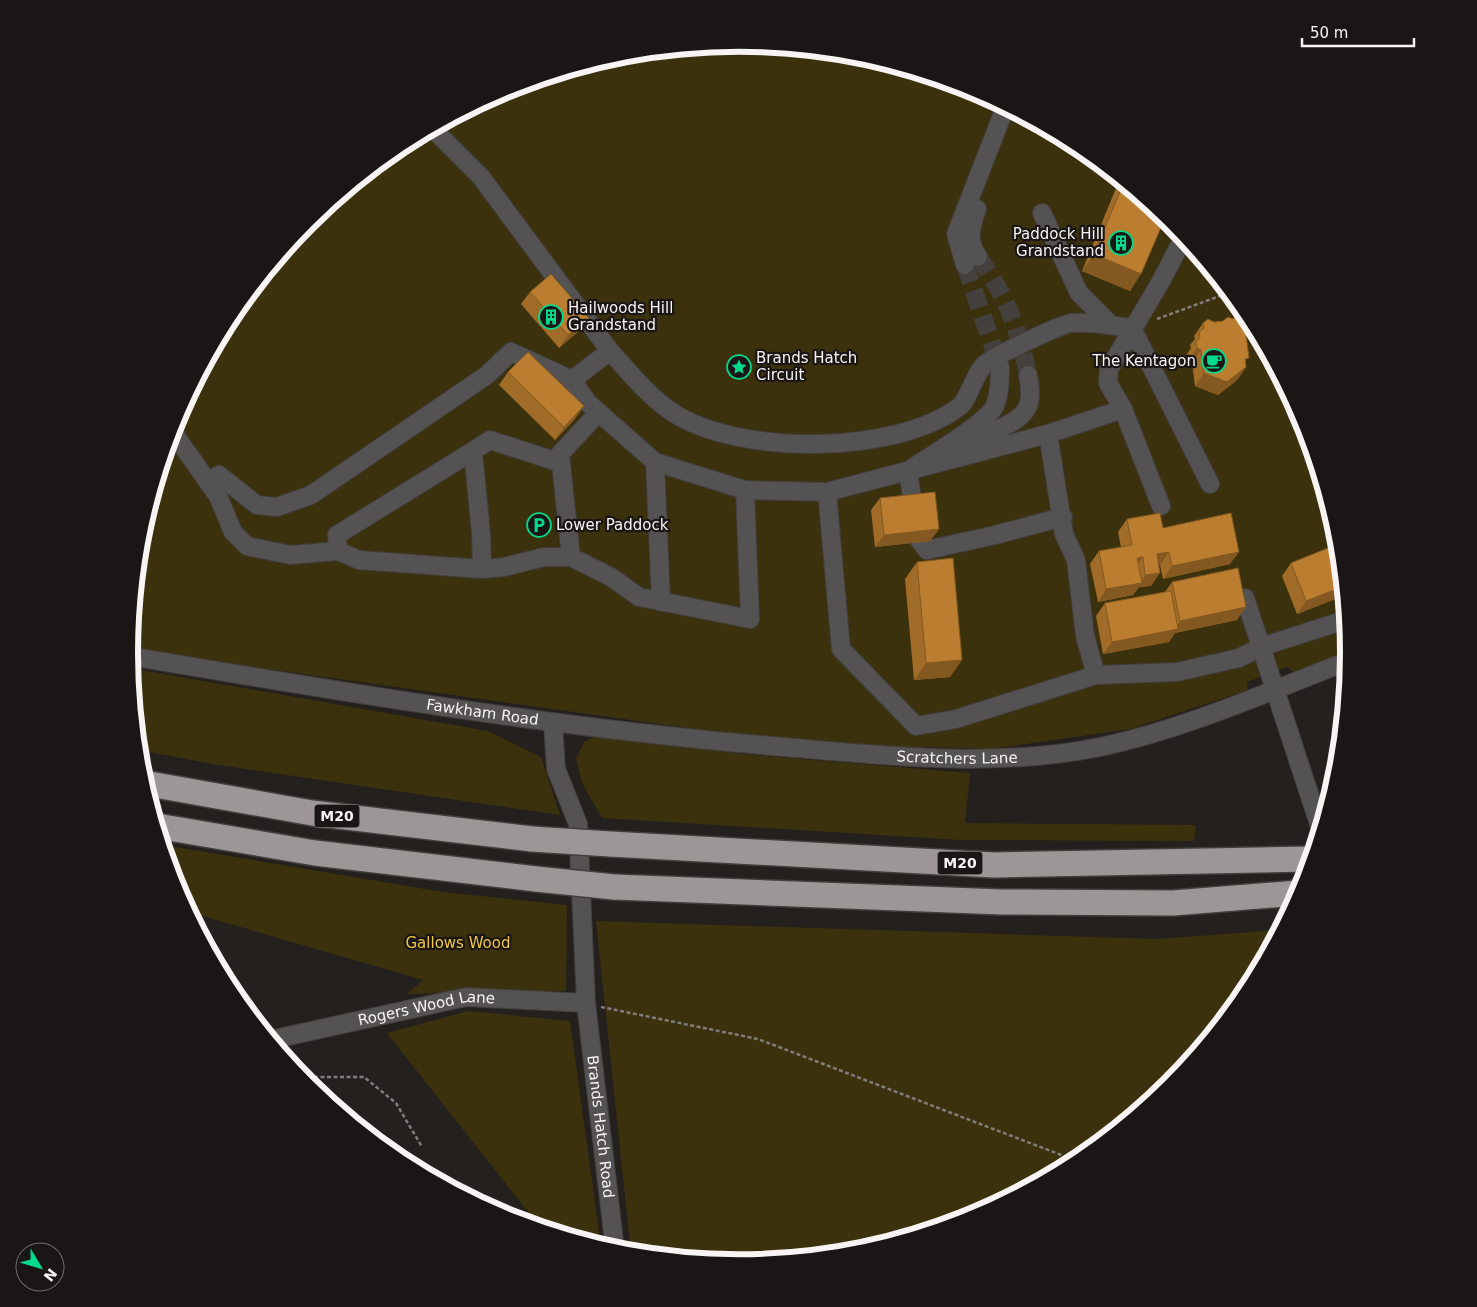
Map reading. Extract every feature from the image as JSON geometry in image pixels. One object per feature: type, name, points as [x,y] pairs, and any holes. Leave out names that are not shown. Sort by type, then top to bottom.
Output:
[{"type":"highway","name":"M20","points":[[152,784],[312,813],[532,839],[994,865],[1303,859]]},
{"type":"highway","points":[[163,827],[315,853],[614,887],[1002,902],[1173,903],[1289,894]]},
{"type":"street","points":[[1003,113],[956,234],[972,261],[969,240],[970,228],[1012,118]]},
{"type":"street","points":[[437,133],[481,177],[610,351],[641,386],[672,412],[707,429],[765,442],[818,444],[888,437],[929,423],[961,406],[984,364],[1071,323],[1132,328]]},
{"type":"street","points":[[1042,213],[1079,293],[1111,326]]},
{"type":"street","points":[[1161,506],[1123,409],[1108,383],[1108,374],[1113,360],[1179,246]]},
{"type":"street","points":[[1132,328],[1210,484]]},
{"type":"street","points":[[572,380],[610,351]]},
{"type":"street","points":[[208,482],[219,475],[258,505],[277,507],[311,495],[487,375],[511,352],[572,380],[588,403],[598,413],[655,462],[745,490],[827,492],[1048,434],[1123,409]]},
{"type":"street","points":[[908,470],[946,445],[993,408],[1000,386],[1000,367]]},
{"type":"street","points":[[946,445],[985,434],[1014,421],[1028,405],[1030,392],[1028,375]]},
{"type":"street","points":[[571,558],[560,454],[598,413]]},
{"type":"street","points":[[1048,434],[1063,517],[1064,534],[1076,560],[1085,636],[1096,675]]},
{"type":"street","points":[[177,439],[218,496],[234,532],[247,546],[290,555],[338,551],[359,560],[482,569],[504,567],[544,557],[571,558],[611,576],[640,597],[750,619],[745,490]]},
{"type":"street","points":[[338,551],[337,534],[490,440],[561,463]]},
{"type":"street","points":[[473,450],[481,533],[482,569]]},
{"type":"street","points":[[655,462],[661,602]]},
{"type":"street","points":[[908,470],[918,538],[927,550],[1063,517]]},
{"type":"street","points":[[827,492],[841,649],[916,726],[956,719],[1096,675],[1177,672],[1239,658],[1261,646],[1338,622]]},
{"type":"street","points":[[1245,598],[1317,817]]},
{"type":"street","name":"Fawkham Road","points":[[138,658],[365,696],[553,723],[556,769],[578,824],[586,1004]]},
{"type":"street","name":"Scratchers Lane","points":[[553,723],[697,740],[844,752],[1008,760],[1100,747],[1179,725],[1339,664]]},
{"type":"street","name":"Rogers Wood Lane","points":[[278,1038],[466,997],[586,1004]]},
{"type":"street","name":"Brands Hatch Road","points":[[586,1004],[614,1241]]},
{"type":"path","points":[[1132,328],[1221,296]]},
{"type":"path","points":[[586,1004],[758,1039],[1066,1157]]},
{"type":"path","points":[[313,1077],[364,1077],[396,1103],[422,1147]]},
{"type":"green space","name":"Brands Hatch Circuit","points":[[738,52],[778,54],[856,64],[932,84],[968,98],[1004,114],[1072,154],[1135,202],[1163,229],[1190,257],[1238,320],[1278,388],[1294,424],[1308,460],[1328,536],[1338,614],[1340,654],[1340,657],[1306,670],[1293,672],[1288,667],[1247,682],[1248,690],[1130,729],[992,749],[928,747],[912,750],[906,747],[861,746],[694,729],[168,655],[138,648],[139,614],[149,536],[169,460],[199,388],[218,353],[262,288],[287,257],[342,202],[373,177],[438,133],[473,114],[545,84],[621,64],[699,54]]},
{"type":"green space","points":[[138,669],[488,731],[541,757],[560,815],[218,765],[146,752],[139,693]]},
{"type":"green space","points":[[599,735],[742,754],[970,773],[965,823],[1196,825],[1194,841],[961,840],[602,818],[582,783],[576,758],[585,741]]},
{"type":"green space","name":"Gallows Wood","points":[[169,846],[443,892],[567,905],[566,991],[407,994],[423,980],[197,914]]},
{"type":"green space","points":[[596,921],[1157,939],[1272,931],[1238,987],[1215,1019],[1190,1050],[1163,1078],[1135,1105],[1104,1130],[1039,1174],[1004,1193],[932,1223],[856,1243],[817,1249],[778,1253],[738,1254],[699,1253],[630,1244]]},
{"type":"green space","points":[[468,1011],[570,1021],[600,1238],[533,1218],[387,1033]]},
{"type":"building","name":"Paddock Hill Grandstand","points":[[1120,190],[1161,227],[1141,274],[1094,254]]},
{"type":"building","points":[[551,274],[589,318],[568,335],[530,292]]},
{"type":"building","name":"The Kentagon","points":[[1228,317],[1233,319],[1235,317],[1247,334],[1249,358],[1245,359],[1246,367],[1227,382],[1204,373],[1201,350],[1197,348],[1196,341],[1200,338],[1199,332],[1204,328],[1203,323],[1208,319],[1214,322],[1223,321]]},
{"type":"building","points":[[528,352],[584,406],[564,427],[508,372]]},
{"type":"building","points":[[935,492],[939,529],[884,535],[880,498]]},
{"type":"building","points":[[1160,513],[1163,528],[1231,513],[1239,552],[1172,566],[1169,552],[1157,554],[1160,573],[1145,575],[1143,557],[1137,558],[1142,583],[1106,589],[1099,551],[1132,545],[1127,519]]},
{"type":"building","points":[[1330,547],[1335,590],[1306,601],[1291,563]]},
{"type":"building","points":[[953,558],[962,660],[926,663],[917,562]]},
{"type":"building","points":[[1238,568],[1246,607],[1180,621],[1172,582]]},
{"type":"building","points":[[1171,591],[1178,629],[1112,642],[1105,603]]},
{"type":"tunnel","points":[[978,257],[1004,299],[1016,327],[1028,375]]},
{"type":"tunnel","points":[[965,265],[1000,367]]},
{"type":"place","name":"Paddock Hill Grandstand","points":[[1121,243]]},
{"type":"place","name":"Hailwoods Hill Grandstand","points":[[551,317]]},
{"type":"place","name":"The Kentagon","points":[[1214,361]]},
{"type":"place","name":"Brands Hatch Circuit","points":[[739,367]]},
{"type":"place","name":"Lower Paddock","points":[[539,525]]}]
